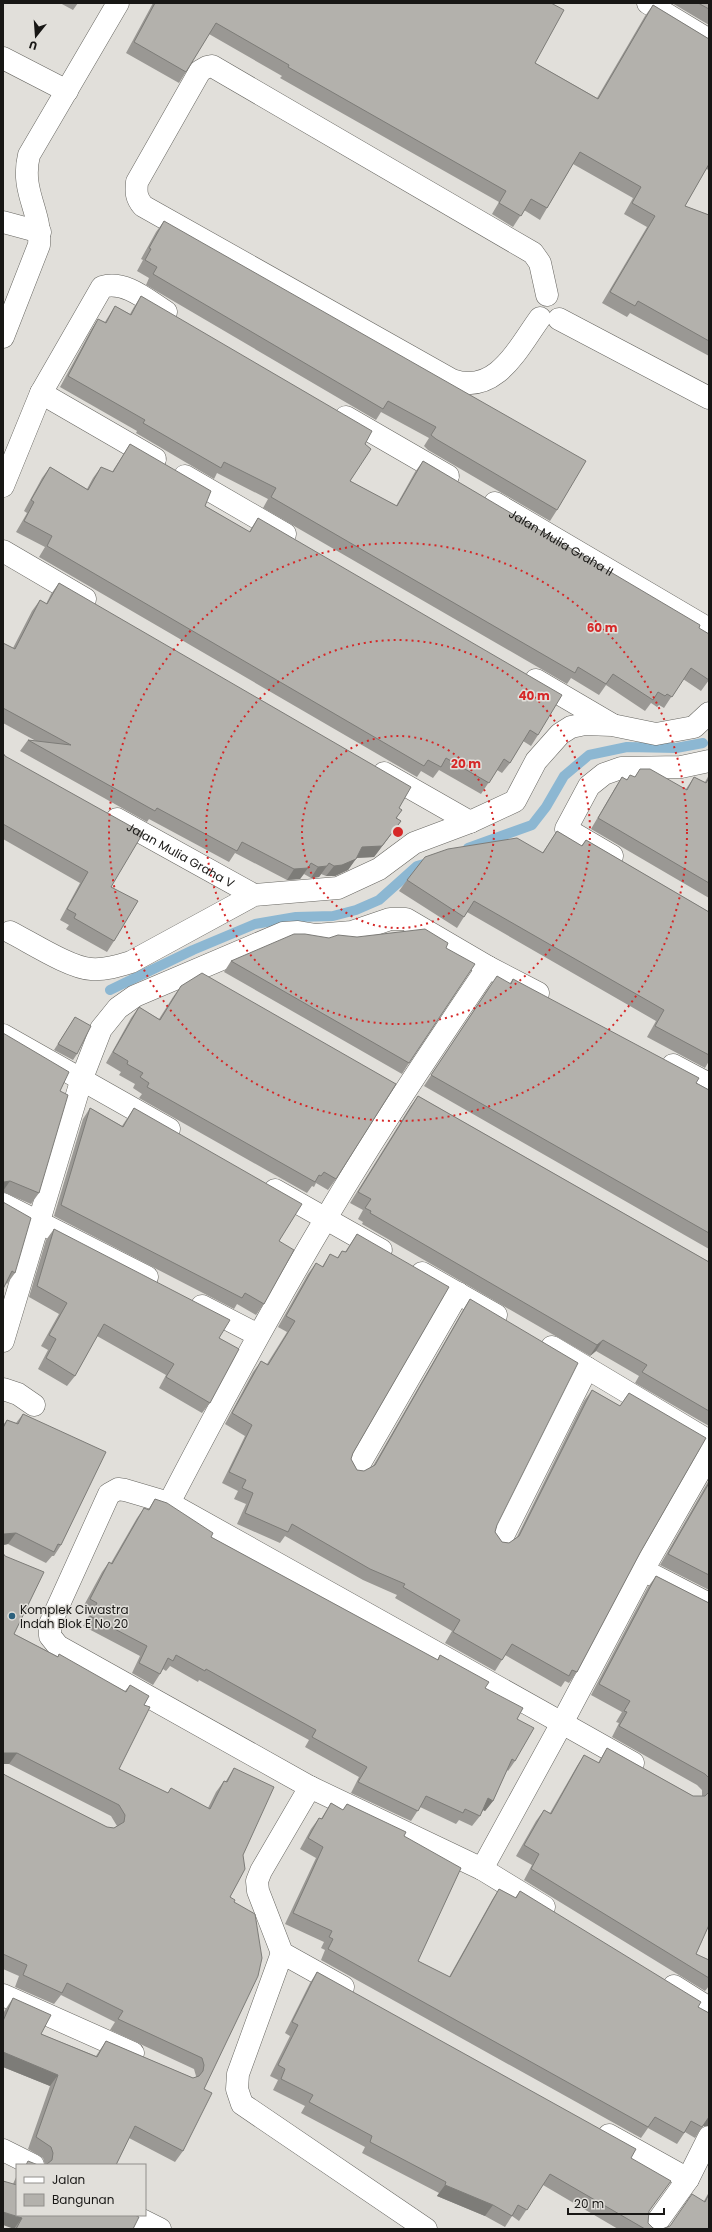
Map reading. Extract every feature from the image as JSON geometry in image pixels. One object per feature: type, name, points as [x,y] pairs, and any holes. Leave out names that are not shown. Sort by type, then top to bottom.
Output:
[{"type":"street","points":[[3,337],[39,245],[40,232],[26,181],[26,168],[29,155],[118,3]]},
{"type":"street","points":[[648,3],[709,40]]},
{"type":"street","points":[[3,58],[67,91]]},
{"type":"street","points":[[549,318],[500,372],[484,381],[462,383],[445,376],[143,206],[138,201],[136,194],[138,182],[200,71],[207,66],[212,66],[533,253],[540,263],[547,295],[538,300],[535,310],[709,398]]},
{"type":"street","points":[[3,222],[40,232]]},
{"type":"street","points":[[3,486],[41,392],[102,287],[112,284],[123,286],[185,323]]},
{"type":"street","points":[[41,392],[302,545]]},
{"type":"street","name":"Jalan Mulia Graha II","points":[[330,407],[709,628]]},
{"type":"street","points":[[3,551],[106,611]]},
{"type":"street","points":[[516,669],[612,725]]},
{"type":"street","points":[[10,932],[76,966],[91,969],[115,967],[131,962],[254,895],[338,888],[379,869],[414,843],[470,822],[515,801],[536,761],[560,734],[571,727],[585,724],[612,725],[656,734],[694,727],[709,713]]},
{"type":"street","points":[[627,865],[566,829],[589,786],[604,774],[621,768],[681,767],[709,761]]},
{"type":"street","points":[[367,762],[470,822]]},
{"type":"street","name":"Jalan Mulia Graha V","points":[[96,808],[254,895]]},
{"type":"street","points":[[3,1341],[82,1078],[101,1029],[118,1008],[135,996],[283,933],[298,932],[316,934],[352,932],[395,919],[406,919],[488,966],[557,1003]]},
{"type":"street","points":[[169,1503],[258,1335],[325,1219],[398,1085],[488,966]]},
{"type":"street","points":[[194,970],[215,981]]},
{"type":"street","points":[[3,1034],[184,1137]]},
{"type":"street","points":[[654,1054],[709,1084]]},
{"type":"street","points":[[398,1085],[426,1101]]},
{"type":"street","points":[[258,1180],[512,1324]]},
{"type":"street","points":[[3,1204],[166,1287]]},
{"type":"street","points":[[356,1470],[458,1293]]},
{"type":"street","points":[[187,1298],[258,1335]]},
{"type":"street","points":[[532,1336],[709,1441]]},
{"type":"street","points":[[500,1542],[586,1368]]},
{"type":"street","points":[[3,1388],[18,1394],[34,1405]]},
{"type":"street","points":[[482,1869],[562,1723],[643,1570],[709,1455]]},
{"type":"street","points":[[562,1918],[482,1869],[310,1787],[58,1646],[50,1636],[50,1624],[109,1494],[118,1490],[125,1490],[169,1503],[650,1773]]},
{"type":"street","points":[[643,1570],[709,1604]]},
{"type":"street","points":[[310,1787],[257,1881],[258,1891],[282,1953],[358,1996]]},
{"type":"street","points":[[282,1953],[238,2074],[237,2090],[242,2104],[426,2229]]},
{"type":"street","points":[[656,1975],[709,2008]]},
{"type":"street","points":[[3,1995],[148,2060]]},
{"type":"street","points":[[592,2126],[688,2179]]},
{"type":"street","points":[[652,2229],[688,2179],[709,2137]]},
{"type":"street","points":[[3,2150],[31,2164]]},
{"type":"street","points":[[134,2216],[160,2229]]},
{"type":"building","points":[[155,3],[551,3],[564,10],[535,63],[598,99],[653,5],[709,39],[709,164],[685,206],[709,215],[709,341],[638,301],[635,306],[610,292],[655,216],[632,203],[641,187],[580,152],[547,208],[531,199],[521,216],[499,203],[506,191],[288,67],[289,65],[216,23],[186,72],[134,42]]},
{"type":"building","points":[[698,3],[709,3],[709,9]]},
{"type":"building","points":[[164,221],[586,461],[557,510],[436,439],[431,435],[436,427],[388,401],[383,409],[153,274],[157,267],[145,260],[151,249],[149,248]]},
{"type":"building","points":[[141,296],[372,431],[365,444],[371,449],[350,481],[397,506],[423,461],[700,625],[699,628],[709,634],[709,680],[691,668],[672,697],[667,694],[665,696],[658,692],[653,700],[613,674],[606,684],[578,667],[575,673],[271,497],[276,488],[224,462],[221,468],[143,423],[145,420],[68,376],[98,319],[106,323],[115,306],[131,315]]},
{"type":"building","points":[[130,444],[211,491],[205,506],[250,532],[258,518],[562,695],[538,735],[530,730],[510,763],[504,759],[489,783],[446,758],[441,767],[428,760],[424,766],[47,546],[52,536],[24,521],[34,502],[31,500],[50,467],[88,490],[101,467],[113,472]]},
{"type":"building","points":[[59,583],[411,787],[399,808],[402,810],[396,818],[401,821],[382,846],[362,847],[356,859],[342,865],[334,866],[329,863],[327,866],[318,867],[311,863],[308,868],[294,869],[242,842],[237,851],[157,808],[155,811],[28,740],[71,745],[3,708],[3,643],[15,649],[40,600],[47,604]]},
{"type":"building","points":[[3,753],[5,756],[143,833],[111,887],[138,901],[114,941],[74,918],[76,914],[67,909],[88,872],[3,824]]},
{"type":"building","points":[[640,769],[650,769],[687,790],[694,777],[706,783],[709,778],[709,883],[598,818],[622,777],[627,780],[630,775],[635,777]]},
{"type":"building","points":[[557,831],[582,846],[586,840],[709,912],[709,1055],[655,1026],[664,1010],[474,901],[464,917],[407,880],[425,857],[448,849],[517,838],[543,853]]},
{"type":"building","points":[[425,929],[448,943],[446,948],[475,964],[409,1063],[231,961],[294,934],[305,934],[329,938],[338,935],[357,937]]},
{"type":"building","points":[[202,973],[396,1084],[336,1179],[324,1172],[321,1176],[319,1175],[315,1182],[147,1087],[149,1083],[140,1077],[143,1073],[127,1064],[128,1061],[113,1052],[139,1007],[160,1020],[181,986]]},
{"type":"building","points":[[497,976],[511,984],[513,979],[699,1078],[696,1083],[709,1090],[709,1233],[431,1075]]},
{"type":"building","points":[[75,1017],[91,1026],[77,1054],[58,1044]]},
{"type":"building","points":[[3,1033],[69,1072],[60,1091],[68,1095],[39,1193],[10,1181],[4,1182],[3,1184]]},
{"type":"building","points":[[418,1096],[709,1262],[709,1411],[642,1372],[647,1365],[603,1340],[597,1345],[370,1213],[371,1211],[365,1208],[371,1199],[358,1192]]},
{"type":"building","points":[[90,1108],[123,1127],[134,1108],[302,1204],[279,1241],[294,1250],[264,1304],[245,1293],[242,1298],[61,1205]]},
{"type":"building","points":[[3,1202],[31,1218],[15,1273],[12,1271],[3,1289]]},
{"type":"building","points":[[54,1229],[230,1320],[219,1338],[239,1349],[210,1403],[166,1377],[174,1364],[104,1324],[75,1376],[46,1358],[56,1339],[49,1335],[67,1303],[37,1286]]},
{"type":"building","points":[[357,1234],[449,1287],[353,1453],[351,1459],[357,1470],[364,1471],[375,1465],[470,1299],[578,1363],[497,1525],[495,1532],[502,1542],[509,1543],[519,1536],[592,1390],[620,1406],[629,1393],[706,1438],[640,1553],[577,1672],[572,1670],[569,1676],[512,1644],[502,1660],[453,1632],[460,1620],[403,1587],[405,1584],[370,1569],[292,1524],[288,1532],[245,1513],[253,1493],[242,1488],[246,1480],[229,1472],[252,1425],[232,1413],[261,1361],[268,1365],[295,1321],[286,1316],[316,1263],[323,1267],[330,1254],[338,1258],[342,1251],[346,1252]]},
{"type":"building","points":[[23,1414],[106,1452],[61,1545],[58,1544],[54,1552],[16,1533],[3,1535],[3,1428],[7,1420],[18,1424]]},
{"type":"building","points":[[709,1483],[709,1575],[668,1554]]},
{"type":"building","points":[[155,1499],[167,1503],[213,1533],[211,1537],[438,1660],[440,1655],[489,1682],[485,1688],[523,1708],[517,1719],[534,1728],[515,1761],[512,1759],[493,1801],[488,1798],[480,1816],[465,1809],[463,1813],[426,1796],[418,1811],[358,1782],[367,1767],[312,1737],[316,1730],[206,1669],[205,1671],[176,1655],[173,1661],[168,1658],[160,1674],[139,1663],[147,1646],[90,1616],[97,1603],[90,1599],[109,1562],[112,1564],[144,1508],[149,1510]]},
{"type":"building","points":[[3,1553],[5,1556],[44,1572],[14,1634],[58,1657],[59,1654],[126,1692],[130,1685],[149,1696],[144,1705],[150,1707],[119,1769],[168,1793],[171,1788],[210,1809],[224,1781],[227,1782],[234,1768],[274,1787],[243,1855],[245,1869],[230,1897],[235,1900],[234,1902],[255,1914],[262,1958],[258,1976],[204,2089],[212,2093],[183,2151],[135,2126],[116,2164],[47,2164],[52,2160],[53,2153],[51,2147],[36,2137],[58,2075],[3,2052],[3,2021],[13,1998],[51,2015],[41,2034],[97,2057],[106,2041],[193,2078],[199,2076],[203,2071],[204,2065],[202,2058],[118,2019],[123,2011],[67,1983],[62,1993],[23,1975],[27,1965],[3,1954],[3,1773],[107,1827],[114,1828],[124,1822],[125,1815],[119,1805],[17,1753],[4,1753],[3,1755]]},
{"type":"building","points":[[656,1576],[709,1603],[709,1778],[705,1774],[619,1726],[627,1712],[624,1711],[630,1701],[599,1684]]},
{"type":"building","points":[[607,1748],[693,1796],[705,1796],[709,1792],[709,1925],[696,1954],[709,1960],[709,1978],[531,1869],[539,1854],[524,1845],[544,1810],[551,1814],[584,1755],[599,1763]]},
{"type":"building","points":[[331,1803],[343,1810],[347,1804],[406,1832],[404,1836],[461,1868],[418,1961],[450,1977],[499,1889],[516,1898],[520,1891],[701,2002],[698,2007],[709,2013],[709,2117],[702,2127],[691,2121],[684,2133],[655,2117],[648,2127],[328,1949],[333,1939],[329,1937],[332,1931],[293,1913],[323,1847],[308,1838],[319,1818],[322,1819]]},
{"type":"building","points":[[317,1972],[636,2149],[631,2158],[671,2181],[649,2211],[648,2223],[655,2229],[645,2229],[550,2174],[527,2210],[518,2205],[512,2216],[493,2205],[445,2185],[446,2182],[370,2142],[372,2136],[309,2102],[313,2095],[281,2079],[285,2069],[278,2065],[298,2025],[292,2022]]},
{"type":"building","points":[[28,2161],[36,2164],[26,2164]]},
{"type":"building","points":[[3,2181],[16,2185],[16,2216],[139,2217],[133,2229],[16,2229],[22,2218],[3,2212]]},
{"type":"building","points":[[692,2194],[705,2202],[709,2194],[709,2229],[662,2229],[670,2226]]},
{"type":"waterway","points":[[468,848],[532,825],[546,807],[564,776],[589,755],[627,747],[676,748],[703,743]]},
{"type":"waterway","points":[[110,990],[193,950],[255,924],[296,917],[333,916],[356,910],[379,900],[417,866],[431,862]]},
{"type":"place","name":"Komplek Ciwastra Indah Blok E No 20","points":[[12,1616]]}]
